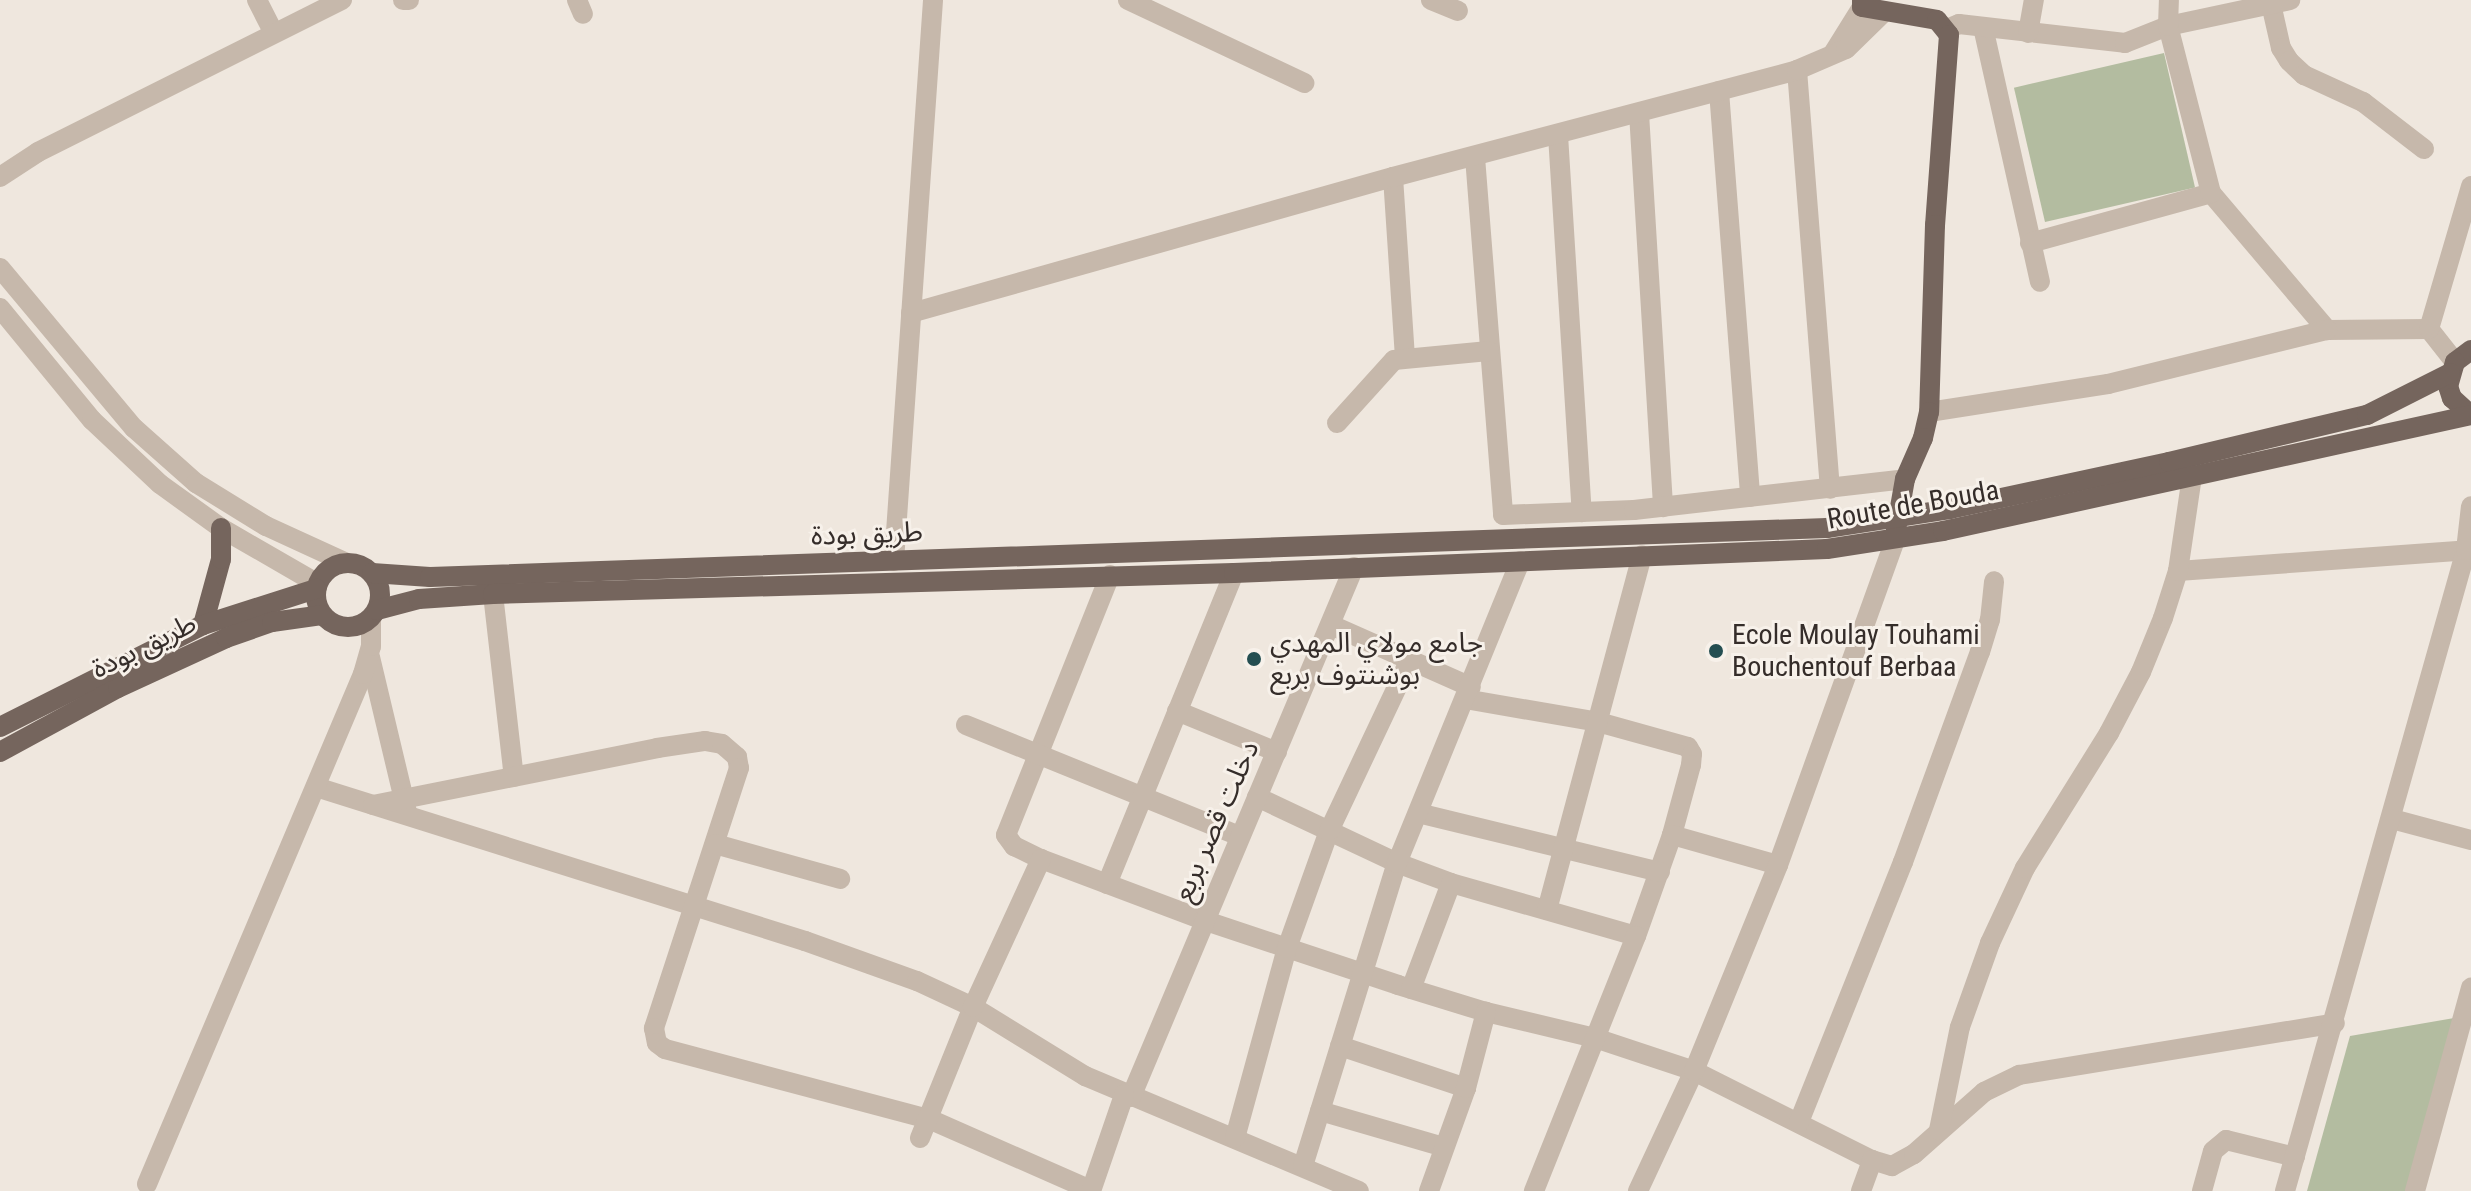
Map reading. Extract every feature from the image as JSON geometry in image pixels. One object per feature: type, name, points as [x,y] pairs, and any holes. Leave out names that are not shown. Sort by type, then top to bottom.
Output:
[{"type":"main road","points":[[1862,4],[1885,6],[1937,20],[1947,29],[1949,43],[1935,225],[1929,412],[1923,438],[1905,479],[1895,540]]},
{"type":"main road","points":[[2459,362],[2452,398],[2471,415]]},
{"type":"main road","name":"Route de Bouda","points":[[1363,543],[1827,528],[1898,519],[2169,462],[2367,415],[2459,362]]},
{"type":"main road","name":"Route de Bouda","points":[[1354,567],[1827,549],[1895,540],[2471,415]]},
{"type":"main road","points":[[203,625],[221,559],[221,528]]},
{"type":"main road","name":"طريق بودة","points":[[374,614],[419,599],[733,577],[894,561],[1363,543]]},
{"type":"main road","points":[[347,563],[372,573],[380,591],[374,614],[351,628],[330,622],[322,615],[317,586],[329,569],[347,563]]},
{"type":"main road","name":"طريق بودة","points":[[372,573],[415,578],[1110,575],[1354,567]]},
{"type":"main road","name":"طريق بودة","points":[[0,727],[203,625],[317,586]]},
{"type":"main road","name":"طريق بودة","points":[[0,752],[118,688],[226,638],[272,622],[322,615]]},
{"type":"street","points":[[257,0],[274,33]]},
{"type":"street","points":[[0,177],[38,152],[342,0]]},
{"type":"street","points":[[894,561],[933,0]]},
{"type":"street","points":[[1128,0],[1304,83]]},
{"type":"street","points":[[1431,0],[1458,11]]},
{"type":"street","points":[[2028,33],[2034,0]]},
{"type":"street","points":[[2169,0],[2168,26],[2211,193],[2327,330]]},
{"type":"street","points":[[1947,29],[1959,24],[2125,43],[2168,26],[2280,2],[2281,48],[2289,61],[2304,75],[2363,102],[2424,149]]},
{"type":"street","points":[[1829,59],[1862,4]]},
{"type":"street","points":[[911,313],[1393,177],[1797,70],[1829,59],[1866,32],[1885,6]]},
{"type":"street","points":[[1983,27],[2040,282]]},
{"type":"street","points":[[1797,70],[1830,489]]},
{"type":"street","points":[[1719,91],[1750,497]]},
{"type":"street","points":[[1639,113],[1663,507]]},
{"type":"street","points":[[1558,135],[1582,512]]},
{"type":"street","points":[[1475,157],[1501,513],[1512,516],[1663,507],[1905,479]]},
{"type":"street","points":[[1393,177],[1405,356]]},
{"type":"street","points":[[2429,329],[2471,186]]},
{"type":"street","points":[[2030,243],[2211,193]]},
{"type":"street","points":[[0,268],[134,428],[196,483],[266,526],[347,563]]},
{"type":"street","points":[[0,308],[92,420],[160,484],[221,528],[317,586]]},
{"type":"street","points":[[1929,412],[2108,384],[2327,330],[2429,329],[2459,362]]},
{"type":"street","points":[[1337,423],[1387,364],[1405,356],[1489,351]]},
{"type":"street","points":[[1939,1130],[1960,1027],[1990,943],[2025,868],[2109,733],[2141,672],[2178,571],[2192,476]]},
{"type":"street","points":[[2285,1191],[2468,550],[2471,506]]},
{"type":"street","points":[[1638,1191],[1694,1071],[1778,865],[1895,540]]},
{"type":"street","points":[[2178,571],[2468,550]]},
{"type":"street","points":[[1547,910],[1642,555]]},
{"type":"street","points":[[1303,1166],[1397,863],[1520,561]]},
{"type":"street","name":"دخلت قصر بربع","points":[[1091,1191],[1128,1096],[1354,567]]},
{"type":"street","points":[[1107,884],[1234,573]]},
{"type":"street","points":[[1110,575],[1006,835],[1014,846],[1041,859],[1203,920],[1362,974],[1486,1012],[1595,1038],[1694,1071],[1872,1160],[1892,1166],[1984,1092],[2019,1075],[2335,1023]]},
{"type":"street","points":[[1799,1122],[1903,862],[1980,652],[1990,620],[1994,581]]},
{"type":"street","points":[[493,594],[514,777]]},
{"type":"street","points":[[147,1184],[369,655],[374,614]]},
{"type":"street","points":[[1331,625],[1410,660],[1468,693],[1598,722],[1688,747],[1692,754],[1660,872],[1534,1191]]},
{"type":"street","points":[[369,655],[406,808]]},
{"type":"street","points":[[1235,1138],[1287,948],[1329,831],[1410,660]]},
{"type":"street","points":[[1177,711],[1277,752]]},
{"type":"street","points":[[966,725],[1239,836]]},
{"type":"street","points":[[406,808],[514,777],[657,748],[705,741],[722,744],[737,757],[739,768],[654,1028],[657,1043],[665,1049],[929,1119],[1091,1191]]},
{"type":"street","points":[[316,787],[373,805],[406,808],[917,981],[973,1007],[1075,1071],[1128,1096],[1359,1191]]},
{"type":"street","points":[[1257,797],[1397,863],[1451,883],[1636,936]]},
{"type":"street","points":[[1418,813],[1660,872]]},
{"type":"street","points":[[2392,819],[2471,840]]},
{"type":"street","points":[[1672,835],[1778,865]]},
{"type":"street","points":[[715,844],[840,879]]},
{"type":"street","points":[[920,1138],[973,1007],[1041,859]]},
{"type":"street","points":[[1411,989],[1451,883]]},
{"type":"street","points":[[2415,1191],[2469,1000]]},
{"type":"street","points":[[1429,1191],[1466,1088],[1486,1012]]},
{"type":"street","points":[[1340,1046],[1466,1088]]},
{"type":"street","points":[[1320,1111],[1444,1147]]},
{"type":"street","points":[[2202,1191],[2213,1151],[2226,1140],[2295,1157]]},
{"type":"street","points":[[1861,1191],[1872,1160]]},
{"type":"green space","points":[[2164,53],[2195,187],[2045,222],[2014,88]]},
{"type":"green space","points":[[2460,1017],[2412,1191],[2307,1191],[2350,1036]]},
{"type":"place","name":"Ecole Moulay Touhami Bouchentouf Berbaa","points":[[1716,651]]},
{"type":"place","name":"جامع مولاي المهدي بوشنتوف بربع","points":[[1254,659]]}]
